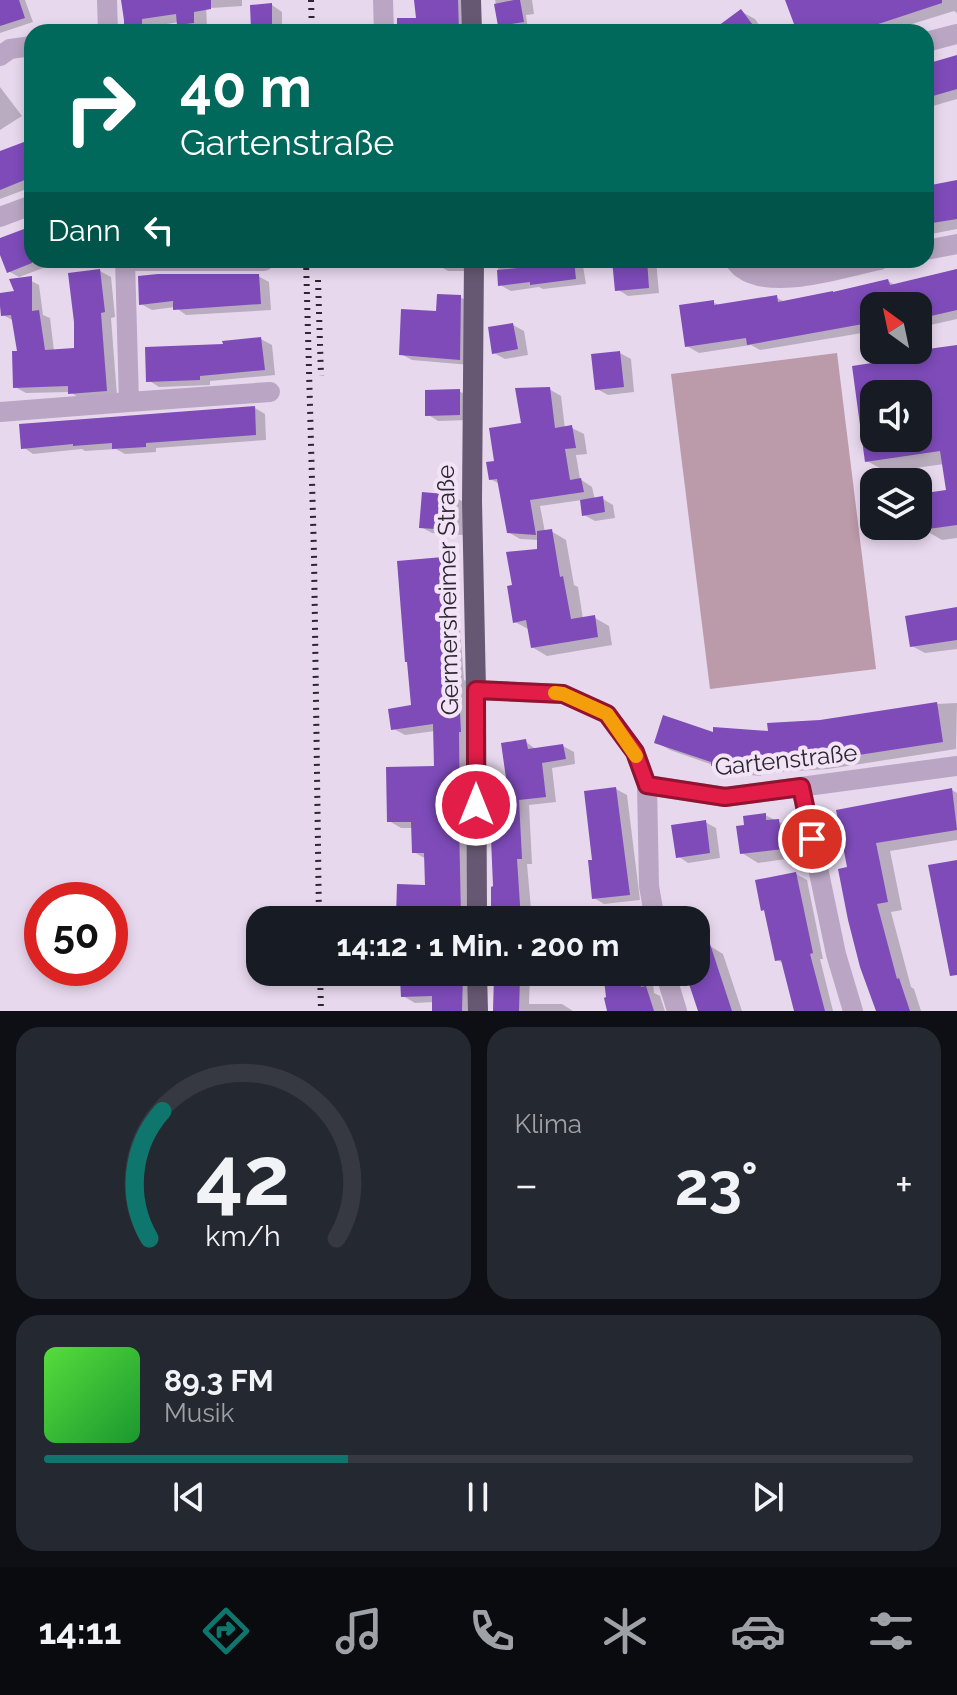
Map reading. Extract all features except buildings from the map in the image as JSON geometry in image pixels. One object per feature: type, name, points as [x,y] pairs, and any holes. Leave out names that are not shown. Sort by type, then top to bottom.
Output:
[{"type":"main road","points":[[471,0],[472,24]]},
{"type":"main road","name":"Germersheimer Straße","points":[[474,268],[472,501],[477,906]]},
{"type":"main road","points":[[477,986],[478,1011]]},
{"type":"street","points":[[107,0],[108,24]]},
{"type":"street","points":[[383,0],[384,24]]},
{"type":"street","points":[[934,40],[957,34]]},
{"type":"street","points":[[0,56],[10,49],[24,47]]},
{"type":"street","points":[[0,217],[24,208]]},
{"type":"street","points":[[934,248],[957,244]]},
{"type":"street","points":[[125,268],[129,402]]},
{"type":"street","points":[[741,268],[769,279],[790,279],[842,268]]},
{"type":"street","points":[[0,412],[270,392]]},
{"type":"street","points":[[476,690],[563,694],[607,714],[635,752],[647,785],[649,886],[653,906]]},
{"type":"street","name":"Gartenstraße","points":[[647,785],[725,797],[957,766]]},
{"type":"street","points":[[801,787],[836,954],[853,1011]]},
{"type":"street","points":[[669,986],[677,1011]]},
{"type":"shaded area","points":[[837,353],[876,669],[710,689],[671,374]]},
{"type":"railway","points":[[311,0],[312,24]]},
{"type":"railway","points":[[306,268],[319,906]]},
{"type":"railway","points":[[318,280],[321,376]]},
{"type":"railway","points":[[320,986],[321,1011]]},
{"type":"slow traffic","points":[[555,693],[607,714],[636,756]]},
{"type":"route","points":[[476,805],[476,690],[563,694],[607,714],[635,752],[647,785],[725,797],[801,787],[812,839]]}]
